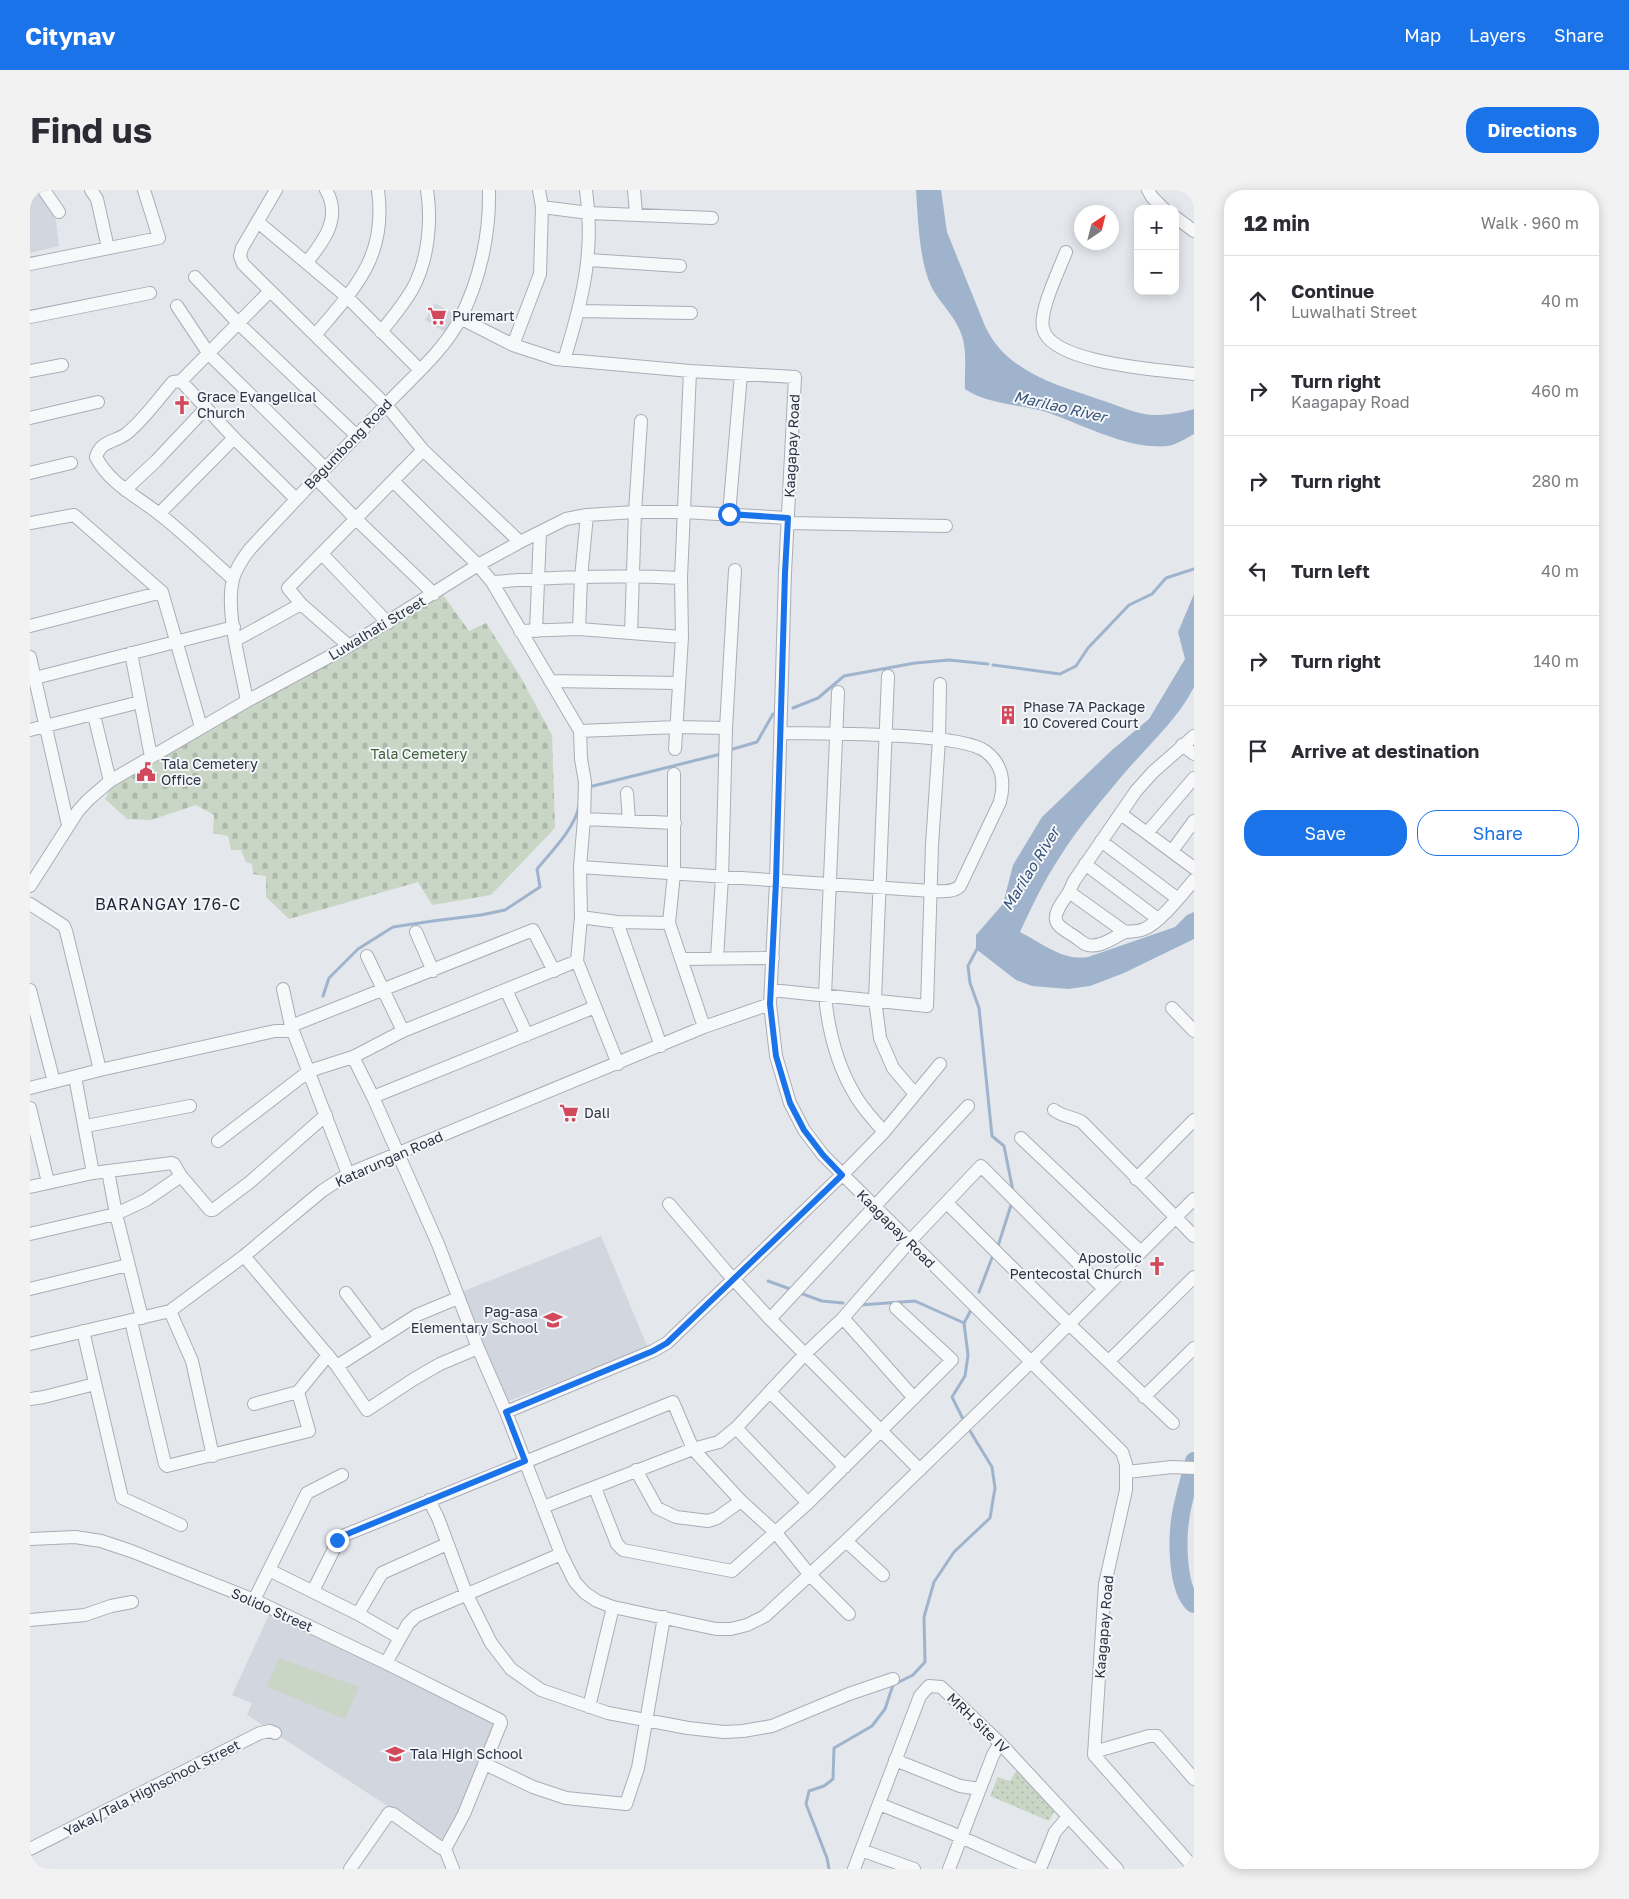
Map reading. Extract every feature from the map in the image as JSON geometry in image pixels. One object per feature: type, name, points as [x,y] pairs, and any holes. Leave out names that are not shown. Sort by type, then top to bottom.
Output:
[{"type":"street","points":[[44,190],[59,212]]},
{"type":"street","points":[[91,190],[97,199],[108,248]]},
{"type":"street","points":[[30,264],[158,238],[144,190]]},
{"type":"street","points":[[276,190],[242,248],[240,256],[243,264],[386,405],[423,450],[520,542]]},
{"type":"street","points":[[307,262],[322,243],[333,219],[332,203],[326,190]]},
{"type":"street","points":[[316,334],[347,297],[370,261],[376,244],[380,207],[378,190]]},
{"type":"street","points":[[381,332],[413,288],[421,268],[428,227],[429,207],[427,190]]},
{"type":"street","name":"Bagumbong Road","points":[[247,701],[231,606],[233,579],[243,557],[443,344],[460,318],[477,274],[488,225],[489,190]]},
{"type":"street","points":[[513,345],[540,274],[542,207],[539,190]]},
{"type":"street","points":[[564,360],[579,311],[588,260],[589,213],[586,190]]},
{"type":"street","points":[[634,190],[636,214]]},
{"type":"street","points":[[1148,190],[1160,205]]},
{"type":"street","points":[[542,207],[589,213],[712,218]]},
{"type":"street","points":[[1179,221],[1194,231]]},
{"type":"street","points":[[258,222],[347,297],[420,370]]},
{"type":"street","points":[[1066,252],[1046,304],[1042,322],[1043,330],[1050,341],[1065,352],[1101,361],[1194,374]]},
{"type":"street","points":[[588,260],[680,266]]},
{"type":"street","points":[[195,278],[238,323],[356,436]]},
{"type":"street","points":[[233,579],[159,514],[125,490],[104,470],[96,457],[98,451],[109,440],[123,436],[132,429],[173,382],[181,381],[270,291]]},
{"type":"street","points":[[30,317],[150,293]]},
{"type":"street","points":[[177,306],[209,354],[325,468]]},
{"type":"street","points":[[579,311],[691,313]]},
{"type":"street","points":[[460,318],[513,345],[564,360],[741,374],[729,514]]},
{"type":"street","points":[[30,371],[62,365]]},
{"type":"street","points":[[676,749],[682,637],[680,578],[690,371]]},
{"type":"street","name":"Kaagapay Road","points":[[741,374],[795,377],[785,573],[776,881],[770,1004],[776,1056],[790,1103],[804,1130],[823,1155],[909,1242],[1118,1446],[1124,1458],[1127,1472],[1125,1500],[1105,1584],[1094,1752]]},
{"type":"street","points":[[181,381],[234,438],[296,499]]},
{"type":"street","points":[[30,418],[98,402]]},
{"type":"street","points":[[125,490],[206,408]]},
{"type":"street","points":[[631,632],[635,512],[641,420]]},
{"type":"street","points":[[159,514],[234,438]]},
{"type":"street","points":[[349,646],[301,604],[288,588],[423,450]]},
{"type":"street","points":[[30,473],[71,463]]},
{"type":"street","points":[[316,478],[434,594]]},
{"type":"street","points":[[393,481],[478,565],[492,582],[580,731],[581,759],[585,782],[580,867],[581,917],[577,961],[618,1064]]},
{"type":"street","name":"Luwalhati Street","points":[[30,885],[68,825],[88,800],[110,781],[247,701],[349,646],[478,565],[566,519],[587,515],[635,512],[684,512],[729,514],[788,521],[946,526]]},
{"type":"street","points":[[30,523],[74,515],[162,592],[201,727]]},
{"type":"street","points":[[579,630],[581,578],[587,515]]},
{"type":"street","points":[[536,630],[540,532]]},
{"type":"street","points":[[322,554],[388,623]]},
{"type":"street","points":[[717,958],[722,877],[726,728],[735,570]]},
{"type":"street","points":[[492,582],[538,578],[633,576],[680,578]]},
{"type":"street","points":[[30,626],[162,592]]},
{"type":"street","points":[[236,640],[301,604]]},
{"type":"street","points":[[35,678],[234,627]]},
{"type":"street","points":[[520,631],[579,630],[631,632],[682,637]]},
{"type":"street","points":[[131,653],[151,757]]},
{"type":"street","points":[[30,657],[68,825]]},
{"type":"street","points":[[888,676],[875,1000],[880,1038],[893,1068],[915,1094]]},
{"type":"street","points":[[550,681],[679,683]]},
{"type":"street","points":[[771,990],[927,1006],[940,684]]},
{"type":"street","points":[[838,692],[838,734],[825,995],[826,1014],[836,1053],[855,1095],[884,1132]]},
{"type":"street","points":[[30,730],[140,702]]},
{"type":"street","points":[[94,715],[110,781]]},
{"type":"street","points":[[580,731],[677,727],[726,728]]},
{"type":"street","points":[[580,867],[880,888],[931,891],[957,890],[963,882],[1000,802],[1004,780],[998,765],[985,751],[974,745],[939,740],[887,736],[781,733]]},
{"type":"street","points":[[1194,736],[1153,772],[1136,791],[1074,881],[1058,911],[1056,920],[1065,930],[1087,945],[1101,944],[1125,932],[1145,929],[1158,919],[1194,880]]},
{"type":"street","points":[[1182,745],[1194,754]]},
{"type":"street","points":[[674,774],[674,874],[669,923],[704,1027]]},
{"type":"street","points":[[1146,833],[1194,778]]},
{"type":"street","points":[[627,793],[628,821]]},
{"type":"street","points":[[1121,814],[1194,868]]},
{"type":"street","points":[[584,819],[675,823]]},
{"type":"street","points":[[1172,851],[1194,821]]},
{"type":"street","points":[[1101,842],[1178,899]]},
{"type":"street","points":[[1085,864],[1158,919]]},
{"type":"street","points":[[1069,892],[1125,932]]},
{"type":"street","points":[[30,904],[64,926],[100,1070]]},
{"type":"street","points":[[581,917],[617,922],[669,923]]},
{"type":"street","points":[[617,922],[661,1046]]},
{"type":"street","points":[[30,1088],[100,1070],[292,1028],[533,930],[554,971]]},
{"type":"street","points":[[416,932],[433,971]]},
{"type":"street","points":[[367,956],[403,1031]]},
{"type":"street","points":[[682,959],[773,958]]},
{"type":"street","points":[[218,1141],[309,1071],[352,1057],[403,1031],[577,961]]},
{"type":"street","points":[[283,989],[292,1028],[348,1174]]},
{"type":"street","points":[[506,990],[526,1035]]},
{"type":"street","points":[[30,993],[54,1082]]},
{"type":"street","name":"Katarungan Road","points":[[30,1344],[170,1311],[244,1256],[322,1191],[348,1174],[704,1027],[770,1004]]},
{"type":"street","points":[[373,1097],[595,1008]]},
{"type":"street","points":[[1172,1008],[1194,1031]]},
{"type":"street","points":[[352,1057],[373,1097],[396,1153],[438,1244],[561,1554],[575,1582],[585,1593],[597,1601],[613,1607],[716,1629],[731,1629],[747,1625],[764,1616],[810,1575],[1031,1362],[1194,1199]]},
{"type":"street","points":[[506,1412],[653,1351],[672,1338],[842,1175],[884,1132],[940,1064]]},
{"type":"street","points":[[75,1077],[86,1126],[93,1173]]},
{"type":"street","points":[[86,1126],[190,1106]]},
{"type":"street","points":[[770,1319],[876,1208],[968,1106]]},
{"type":"street","points":[[30,1108],[48,1182]]},
{"type":"street","points":[[1054,1110],[1057,1113],[1072,1116],[1082,1122],[1194,1236]]},
{"type":"street","points":[[30,1187],[93,1173],[172,1163],[210,1210],[213,1210],[250,1182],[326,1115]]},
{"type":"street","points":[[1136,1179],[1194,1120]]},
{"type":"street","points":[[1021,1138],[1141,1252]]},
{"type":"street","points":[[544,1508],[636,1470],[693,1449],[719,1442],[736,1428],[805,1354],[843,1318],[909,1242],[981,1166],[1104,1288]]},
{"type":"street","points":[[108,1171],[128,1265],[136,1319],[165,1466],[213,1456],[309,1431],[298,1392]]},
{"type":"street","points":[[30,1234],[116,1214],[146,1200],[181,1176]]},
{"type":"street","points":[[947,1203],[1069,1324],[1173,1423]]},
{"type":"street","points":[[669,1204],[733,1280],[920,1470]]},
{"type":"street","points":[[244,1256],[337,1366],[368,1410],[440,1364],[478,1348]]},
{"type":"street","points":[[30,1289],[128,1265]]},
{"type":"street","points":[[1109,1362],[1194,1277]]},
{"type":"street","points":[[346,1293],[380,1338]]},
{"type":"street","points":[[337,1366],[417,1315],[458,1298]]},
{"type":"street","points":[[595,1488],[620,1548],[731,1572],[776,1534],[882,1432],[952,1360],[896,1308]]},
{"type":"street","points":[[170,1311],[192,1361],[213,1456]]},
{"type":"street","points":[[843,1318],[914,1398]]},
{"type":"street","points":[[84,1331],[122,1498],[181,1525]]},
{"type":"street","points":[[1144,1397],[1194,1348]]},
{"type":"street","points":[[254,1404],[298,1392],[328,1355]]},
{"type":"street","points":[[30,1399],[44,1398],[95,1384]]},
{"type":"street","points":[[770,1392],[845,1467]]},
{"type":"street","points":[[313,1591],[340,1537],[673,1402],[693,1449],[741,1501],[776,1534],[810,1575],[849,1614]]},
{"type":"street","points":[[736,1428],[808,1503]]},
{"type":"street","points":[[1127,1472],[1172,1467],[1194,1468]]},
{"type":"street","points":[[636,1470],[657,1508],[676,1517],[708,1521],[717,1518],[741,1501]]},
{"type":"street","points":[[254,1600],[307,1494],[342,1476]]},
{"type":"street","points":[[428,1500],[438,1518],[466,1593],[491,1643],[511,1669],[541,1690],[590,1707],[646,1720],[688,1728],[724,1732],[758,1729],[791,1719],[849,1694],[892,1679]]},
{"type":"street","name":"Solido Street","points":[[30,1539],[75,1537],[101,1541],[131,1551],[254,1600],[386,1663],[501,1721],[485,1764]]},
{"type":"street","points":[[846,1541],[883,1576]]},
{"type":"street","points":[[358,1614],[382,1573],[447,1544]]},
{"type":"street","points":[[386,1663],[408,1624],[416,1616],[561,1554]]},
{"type":"street","points":[[269,1570],[358,1614],[400,1638]]},
{"type":"street","points":[[30,1620],[85,1615],[111,1606],[132,1602]]},
{"type":"street","points":[[590,1707],[613,1607]]},
{"type":"street","points":[[445,1849],[464,1814],[485,1764],[534,1787],[566,1798],[626,1804],[638,1768],[664,1618]]},
{"type":"street","name":"MRH Site IV","points":[[854,1869],[920,1696],[930,1686],[941,1688],[1000,1743],[1117,1869]]},
{"type":"street","name":"Yakal/Tala Highschool Street","points":[[30,1849],[260,1733],[270,1731],[274,1733]]},
{"type":"street","points":[[1194,1779],[1157,1736],[1149,1736],[1094,1752],[1096,1758],[1194,1868]]},
{"type":"street","points":[[949,1869],[993,1755],[1000,1743]]},
{"type":"street","points":[[896,1760],[960,1786],[980,1790]]},
{"type":"street","points":[[878,1804],[1033,1869]]},
{"type":"street","points":[[350,1869],[389,1813],[445,1849],[454,1869]]},
{"type":"street","points":[[1040,1869],[1055,1832],[1061,1822],[1068,1817]]},
{"type":"street","points":[[861,1850],[914,1869]]},
{"type":"shaded area","points":[[30,190],[43,190],[54,204],[59,246],[30,253]]},
{"type":"shaded area","points":[[435,303],[457,316],[446,333],[425,320]]},
{"type":"shaded area","name":"Pag-asa Elementary School","points":[[601,1236],[648,1348],[506,1402],[459,1293]]},
{"type":"shaded area","name":"Tala High School","points":[[269,1615],[496,1717],[471,1790],[445,1843],[247,1715],[252,1703],[232,1695]]},
{"type":"green space","name":"Tala Cemetery","points":[[443,595],[469,631],[486,623],[520,676],[552,735],[555,828],[491,895],[432,905],[418,882],[289,919],[266,897],[266,876],[253,874],[252,864],[246,862],[241,850],[231,850],[228,836],[213,833],[214,815],[196,805],[151,820],[127,819],[105,799],[114,783]]},
{"type":"green space","points":[[279,1658],[359,1687],[345,1719],[267,1687]]},
{"type":"green space","points":[[1018,1768],[1056,1808],[1049,1821],[990,1796],[998,1777],[1010,1781]]},
{"type":"water","points":[[916,190],[941,190],[947,232],[985,326],[994,342],[1006,355],[1034,375],[1067,389],[1133,411],[1157,415],[1179,413],[1194,409],[1194,434],[1169,446],[1126,442],[1049,413],[984,398],[965,389],[965,352],[962,336],[953,318],[933,290],[924,264]]},
{"type":"water","points":[[1194,594],[1194,687],[1179,711],[1122,776],[1075,834],[1050,874],[1020,932],[1061,954],[1079,958],[1088,957],[1175,927],[1187,915],[1194,912],[1194,939],[1124,973],[1090,986],[1068,989],[1032,986],[1016,980],[976,949],[976,935],[1003,904],[1013,865],[1042,817],[1112,750],[1149,719],[1185,659],[1178,632]]},
{"type":"waterway","points":[[993,665],[1060,674],[1076,666],[1088,648],[1129,605],[1152,594],[1166,578],[1194,569]]},
{"type":"waterway","points":[[793,708],[818,698],[844,676],[915,663],[949,660],[988,664]]},
{"type":"waterway","points":[[733,749],[757,742],[773,714]]},
{"type":"waterway","points":[[589,787],[721,754]]},
{"type":"waterway","points":[[323,996],[329,978],[358,949],[393,927],[505,910],[540,887],[537,869],[568,830],[579,805]]},
{"type":"waterway","points":[[978,947],[968,966],[970,983],[979,1008],[992,1136],[1004,1146],[1013,1191]]},
{"type":"waterway","points":[[998,1246],[1012,1202]]},
{"type":"waterway","points":[[979,1292],[993,1255]]},
{"type":"waterway","points":[[768,1281],[793,1290]]},
{"type":"waterway","points":[[800,1293],[822,1301],[843,1303]]},
{"type":"waterway","points":[[860,1305],[915,1301],[964,1323]]},
{"type":"waterway","points":[[964,1421],[952,1397],[965,1376],[968,1355],[964,1323],[971,1310]]},
{"type":"waterway","points":[[829,1869],[827,1858],[806,1804],[809,1791],[824,1786],[833,1779],[834,1748],[872,1726],[885,1709],[893,1685],[913,1675],[925,1662],[924,1617],[934,1582],[954,1552],[990,1518],[995,1488],[992,1467],[970,1431]]},
{"type":"waterway","name":"Marilao River","points":[[1194,1461],[1181,1514],[1179,1535],[1181,1575],[1188,1597],[1194,1604]]},
{"type":"place","name":"Puremart","points":[[437,316]]},
{"type":"place","name":"Grace Evangelical Church","points":[[182,405]]},
{"type":"place","name":"Phase 7A Package 10 Covered Court","points":[[1008,715]]},
{"type":"place","name":"Tala Cemetery Office","points":[[146,772]]},
{"type":"place","name":"Dali","points":[[569,1113]]},
{"type":"place","name":"Apostolic Pentecostal Church","points":[[1157,1266]]},
{"type":"place","name":"Pag-asa Elementary School","points":[[553,1320]]},
{"type":"place","name":"Tala High School","points":[[395,1754]]},
{"type":"district","name":"BARANGAY 176-C","points":[[168,904]]},
{"type":"route","points":[[337,1540],[340,1537],[428,1500],[473,1484],[525,1461],[506,1412],[653,1351],[667,1343],[842,1175],[823,1155],[804,1130],[790,1103],[776,1056],[770,1004],[788,518],[729,514]]}]
